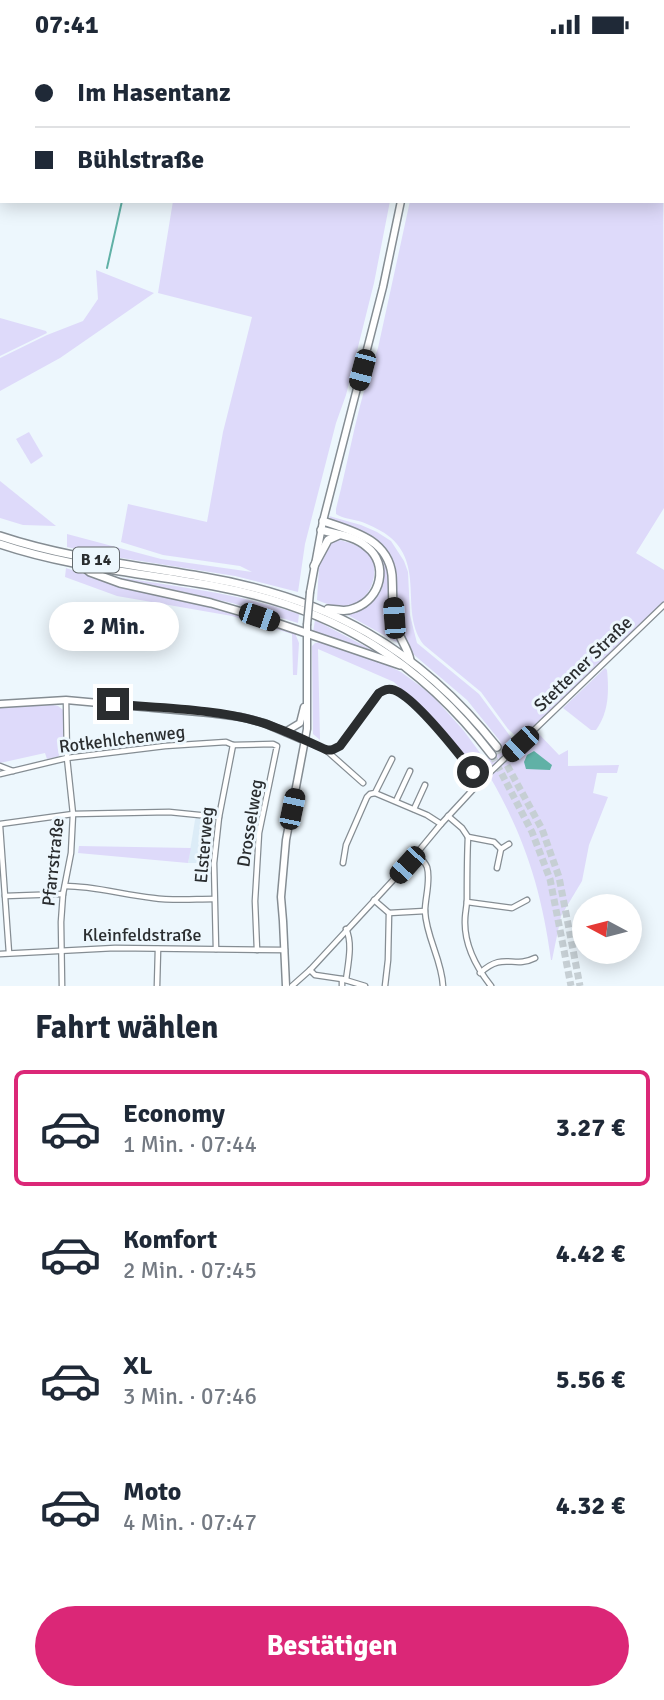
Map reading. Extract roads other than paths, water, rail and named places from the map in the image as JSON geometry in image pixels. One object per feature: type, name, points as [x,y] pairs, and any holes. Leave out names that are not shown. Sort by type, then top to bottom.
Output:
[{"type":"highway","name":"B 14","points":[[321,609],[347,611],[371,598],[378,585],[380,566],[365,544],[322,525]]},
{"type":"highway","points":[[81,565],[90,572],[120,583],[211,603],[307,629],[394,663],[407,663],[409,654],[397,632],[394,618],[392,575],[385,554],[366,537],[322,525]]},
{"type":"highway","points":[[314,566],[328,540],[340,535]]},
{"type":"highway","name":"B 14","points":[[0,536],[71,555],[241,584],[277,593],[321,609],[366,631],[460,704],[497,747]]},
{"type":"highway","name":"B 14","points":[[0,544],[81,565],[218,587],[278,601],[313,614],[407,663],[455,710],[492,755]]},
{"type":"main road","points":[[289,986],[281,911],[282,868],[306,741],[310,592],[322,525],[383,287],[401,203]]},
{"type":"main road","points":[[285,732],[300,723],[307,680]]},
{"type":"main road","points":[[0,704],[66,700],[209,713],[256,721],[306,741]]},
{"type":"street","name":"Stettener Straße","points":[[289,986],[310,970],[479,783],[664,605]]},
{"type":"street","points":[[306,741],[327,750],[340,746],[379,693],[392,689],[415,706],[438,730],[479,783]]},
{"type":"street","name":"Pfarrstraße","points":[[62,986],[61,922],[71,853],[73,814],[67,758],[66,700]]},
{"type":"street","name":"Rotkehlchenweg","points":[[0,774],[67,758],[197,743],[226,742],[233,745]]},
{"type":"street","name":"Elsterweg","points":[[216,949],[214,863],[219,817],[233,745]]},
{"type":"street","name":"Drosselweg","points":[[233,745],[277,746],[259,833],[255,901],[257,950]]},
{"type":"street","points":[[327,750],[363,783]]},
{"type":"street","points":[[375,793],[392,759]]},
{"type":"street","points":[[0,766],[14,771]]},
{"type":"street","points":[[396,801],[410,771]]},
{"type":"street","points":[[414,809],[425,785]]},
{"type":"street","points":[[343,863],[346,845],[370,794],[375,793],[396,801],[441,824]]},
{"type":"street","points":[[9,953],[0,825],[73,814],[169,812],[219,817]]},
{"type":"street","points":[[448,816],[468,837],[465,923],[467,942],[480,973],[491,986]]},
{"type":"street","points":[[468,837],[494,842],[501,849]]},
{"type":"street","points":[[497,868],[501,849],[509,844]]},
{"type":"street","points":[[417,854],[426,866],[428,875],[425,911],[428,931],[443,973],[443,986]]},
{"type":"street","points":[[65,886],[89,887],[172,900],[214,899]]},
{"type":"street","points":[[5,896],[63,894]]},
{"type":"street","points":[[374,900],[388,913],[425,911]]},
{"type":"street","points":[[467,902],[512,908],[527,900]]},
{"type":"street","points":[[385,986],[388,913]]},
{"type":"street","points":[[342,986],[349,944],[349,933],[346,929]]},
{"type":"street","points":[[158,949],[158,986]]},
{"type":"street","name":"Kleinfeldstraße","points":[[0,954],[61,950],[285,950]]},
{"type":"street","points":[[480,973],[499,961],[526,963],[535,958]]},
{"type":"street","points":[[310,970],[316,975],[344,979],[364,986]]},
{"type":"waterway","points":[[107,268],[122,203]]},
{"type":"tunnel","points":[[497,747],[542,829],[559,877],[580,986]]},
{"type":"tunnel","points":[[492,755],[532,832],[550,879],[571,986]]}]
